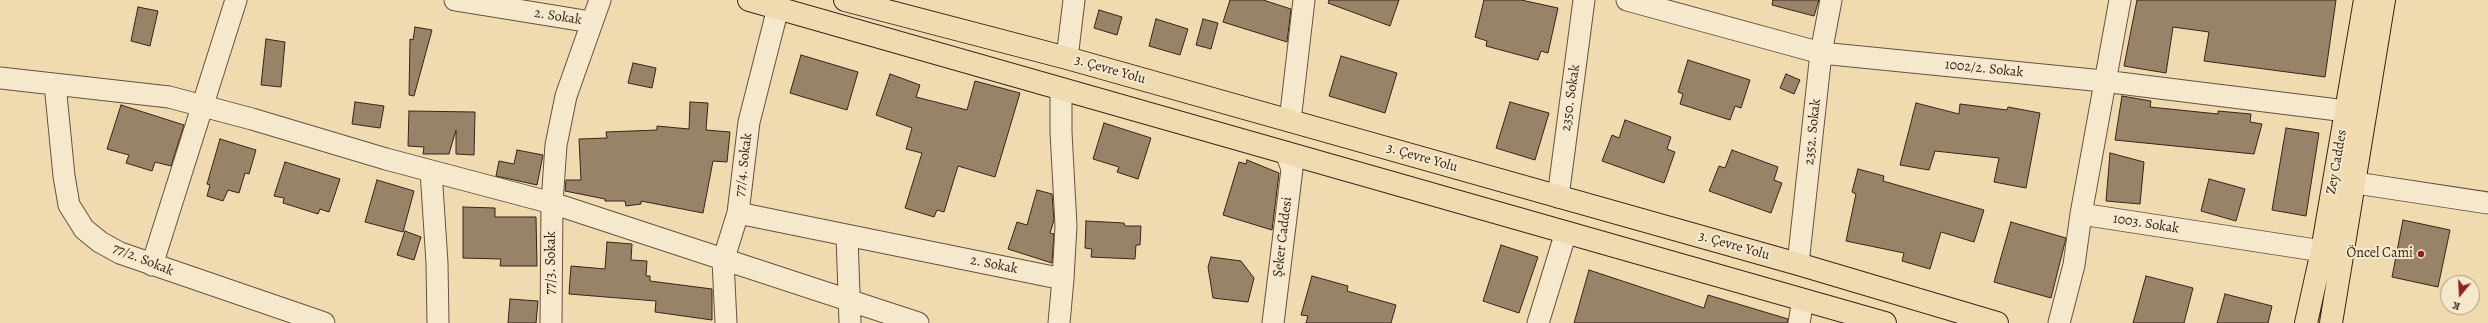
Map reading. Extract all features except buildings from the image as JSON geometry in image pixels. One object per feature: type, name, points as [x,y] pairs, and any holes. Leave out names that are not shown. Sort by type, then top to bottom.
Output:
[{"type":"main road","points":[[749,0],[1885,323]]},
{"type":"main road","name":"3. Çevre Yolu","points":[[846,0],[1067,58],[1798,264],[1997,323]]},
{"type":"main road","name":"Zey Caddes","points":[[2306,323],[2322,251],[2365,0]]},
{"type":"main road","name":"Zey Caddes","points":[[2332,323],[2356,183],[2384,0]]},
{"type":"street","points":[[152,265],[236,0]]},
{"type":"street","name":"2. Sokak","points":[[455,0],[591,22]]},
{"type":"street","name":"77/3. Sokak","points":[[552,323],[552,203],[556,145],[566,96],[600,0]]},
{"type":"street","points":[[1067,58],[1074,0]]},
{"type":"street","points":[[1290,121],[1304,0]]},
{"type":"street","name":"2350. Sokak","points":[[1558,197],[1584,0]]},
{"type":"street","name":"1002/2. Sokak","points":[[1628,0],[1822,53],[2103,81],[2346,111]]},
{"type":"street","name":"2352. Sokak","points":[[1798,264],[1822,53],[1831,0]]},
{"type":"street","points":[[2059,323],[2074,265],[2103,81],[2120,0]]},
{"type":"street","name":"77/4. Sokak","points":[[726,323],[723,261],[738,213],[749,122],[778,8]]},
{"type":"street","points":[[0,78],[168,97],[203,106],[431,171],[552,203],[684,245],[723,261],[918,323]]},
{"type":"street","name":"77/2. Sokak","points":[[55,84],[64,176],[69,205],[84,228],[100,242],[120,253],[152,265],[274,304],[324,323]]},
{"type":"street","points":[[1059,323],[1066,226],[1060,132],[1061,89]]},
{"type":"street","name":"Şeker Caddesi","points":[[1273,323],[1292,169],[1286,153]]},
{"type":"street","points":[[431,171],[437,263],[438,323]]},
{"type":"street","points":[[2356,183],[2488,203]]},
{"type":"street","name":"2. Sokak","points":[[738,213],[1063,279]]},
{"type":"street","name":"1003. Sokak","points":[[2081,214],[2322,251]]},
{"type":"street","points":[[1538,323],[1566,232]]},
{"type":"street","points":[[847,236],[850,323]]},
{"type":"street","points":[[1799,323],[1803,300]]},
{"type":"place","name":"Öncel Cami","points":[[2421,254]]}]
